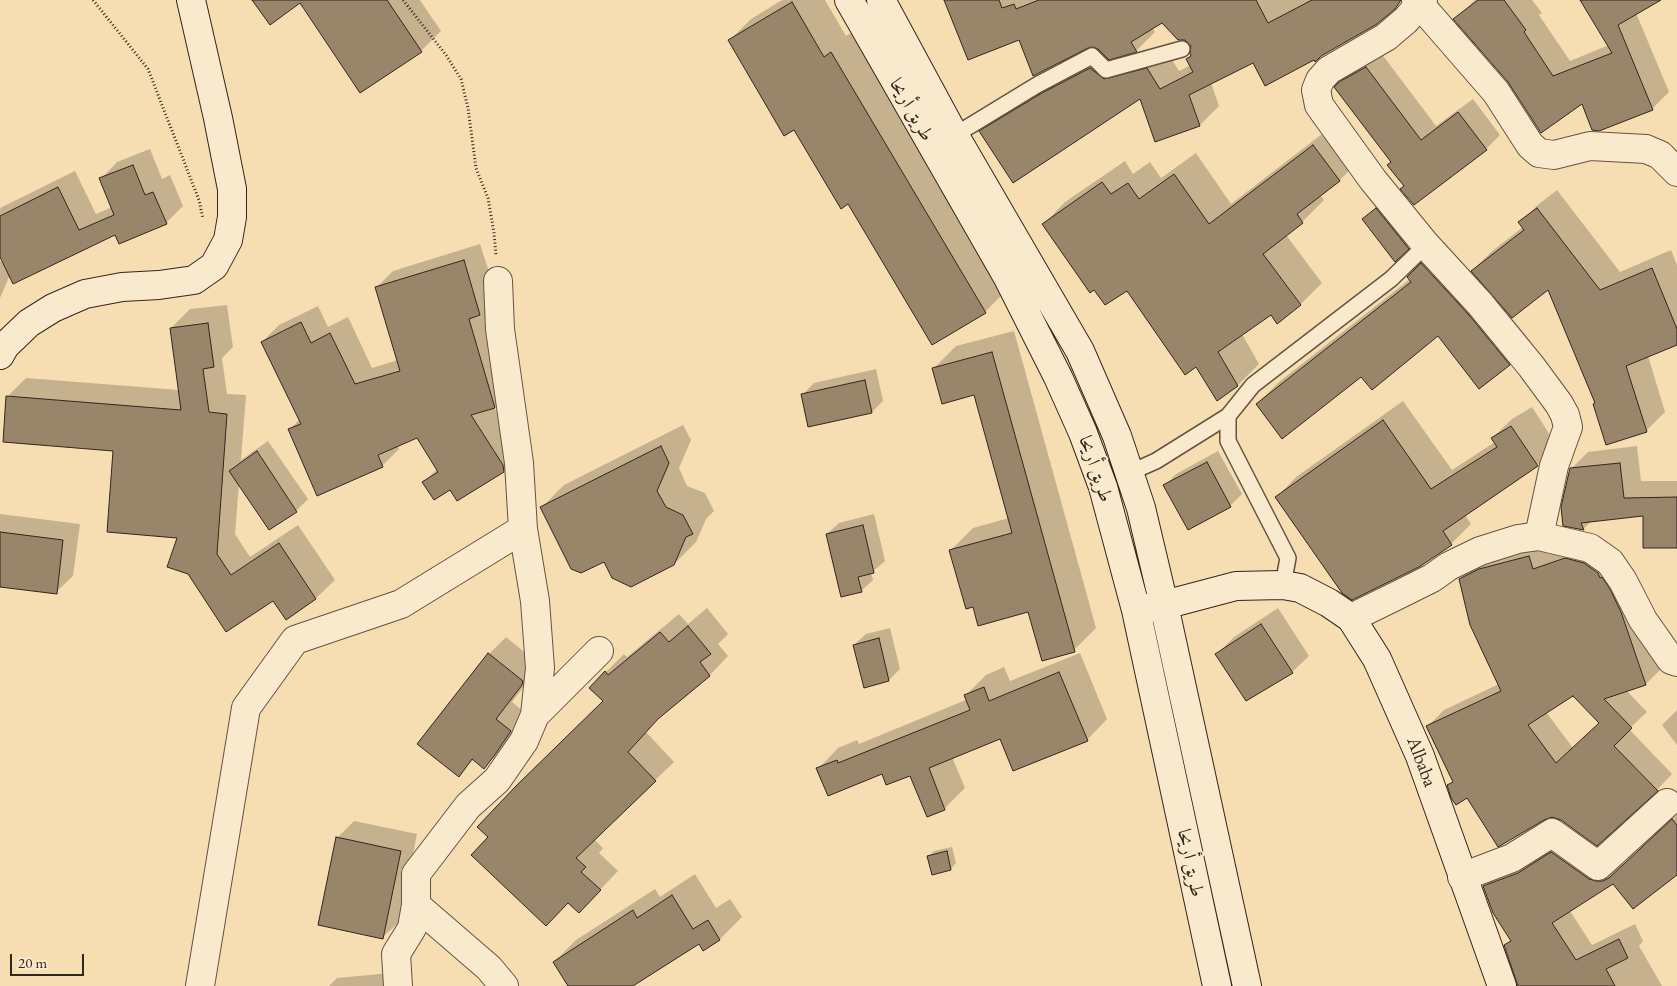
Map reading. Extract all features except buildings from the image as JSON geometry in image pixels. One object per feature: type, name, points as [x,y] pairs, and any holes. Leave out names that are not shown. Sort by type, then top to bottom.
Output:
[{"type":"street","points":[[0,355],[6,346],[29,323],[53,308],[85,294],[122,287],[159,285],[194,280],[214,266],[228,240],[232,217],[232,190],[218,118],[191,0]]},
{"type":"street","name":"طريق أريحا","points":[[839,0],[855,11],[1007,276],[1058,377],[1083,433],[1103,486],[1136,610],[1217,986]]},
{"type":"street","name":"طريق أريحا","points":[[881,0],[955,136],[1080,351],[1118,436],[1141,508],[1164,605],[1246,986]]},
{"type":"street","points":[[1539,536],[1554,466],[1568,427],[1565,415],[1555,398],[1481,304],[1426,245],[1373,180],[1319,105],[1316,90],[1320,80],[1328,70],[1386,37],[1406,20],[1419,2],[1496,92],[1530,145],[1539,153],[1554,155],[1590,146],[1646,149],[1660,155],[1677,172]]},
{"type":"street","points":[[398,986],[396,954],[412,928],[416,905],[416,874],[468,806],[497,780],[524,741],[535,715],[540,668],[535,601],[522,529],[519,463],[500,329],[498,281]]},
{"type":"street","points":[[200,986],[246,708],[295,640],[401,604],[522,529]]},
{"type":"street","points":[[1351,618],[1432,578],[1449,566],[1480,550],[1518,539],[1539,536],[1590,548],[1610,562],[1623,581],[1643,620],[1671,660],[1677,662]]},
{"type":"street","name":"Albaba","points":[[1136,610],[1164,605],[1236,586],[1282,585],[1300,588],[1351,618],[1377,659],[1420,756],[1502,986]]},
{"type":"street","points":[[535,715],[599,651]]},
{"type":"street","points":[[1462,877],[1512,858],[1552,833],[1598,866],[1667,803]]},
{"type":"street","points":[[416,905],[489,968],[504,986]]},
{"type":"lane","points":[[955,136],[1037,85],[1092,56],[1106,70],[1182,49]]},
{"type":"lane","points":[[1129,472],[1156,461],[1228,416],[1253,385],[1391,280],[1426,245]]},
{"type":"lane","points":[[1228,416],[1228,441],[1288,558],[1282,585]]},
{"type":"path","points":[[94,0],[148,69],[199,200],[205,228]]},
{"type":"path","points":[[403,0],[446,55],[461,79],[468,108],[476,168],[490,207],[498,281]]}]
